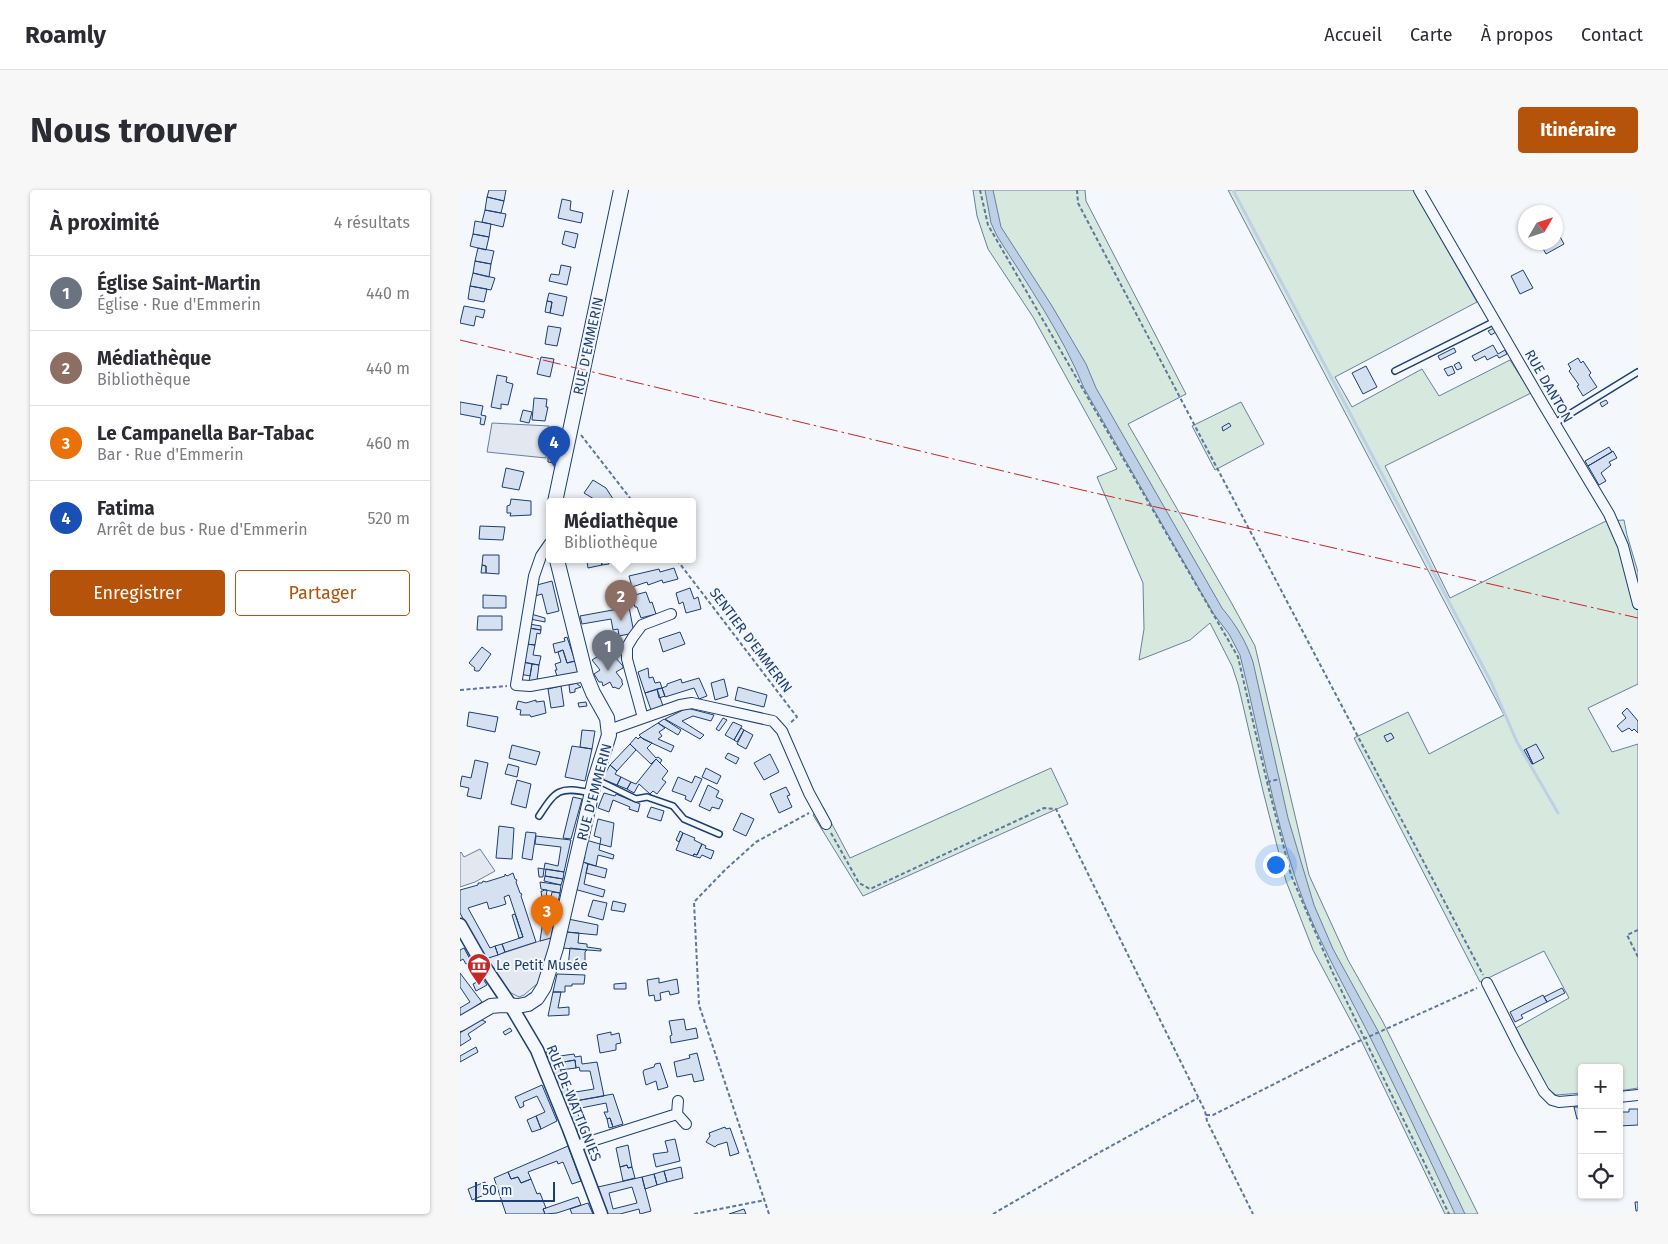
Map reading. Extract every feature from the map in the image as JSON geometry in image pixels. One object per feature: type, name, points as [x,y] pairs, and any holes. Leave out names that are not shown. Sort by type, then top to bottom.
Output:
[{"type":"main road","name":"RUE D'EMMERIN","points":[[556,498],[621,190]]},
{"type":"main road","name":"RUE D'EMMERIN","points":[[460,1024],[491,1006],[528,1004],[537,998],[544,987],[556,948],[591,793],[607,745],[609,730],[607,718],[586,676],[558,563]]},
{"type":"street","name":"RUE DANTON","points":[[1420,190],[1613,522],[1622,546],[1638,604]]},
{"type":"street","points":[[546,549],[541,556],[534,576],[516,685],[530,686],[586,676]]},
{"type":"street","points":[[643,718],[627,659],[628,647],[642,626],[670,614]]},
{"type":"street","points":[[609,730],[692,703],[769,720],[777,724],[782,731],[817,809],[826,824]]},
{"type":"street","name":"RUE DE WATTIGNIES","points":[[460,925],[480,960],[512,1006],[536,1050],[576,1146],[601,1214]]},
{"type":"street","points":[[1487,983],[1520,1048],[1547,1095],[1552,1100],[1559,1102],[1578,1100]]},
{"type":"street","points":[[1623,1097],[1638,1095]]},
{"type":"street","points":[[678,1101],[677,1114],[686,1124]]},
{"type":"street","points":[[576,1146],[677,1114]]},
{"type":"lane","points":[[1395,371],[1495,321]]},
{"type":"lane","points":[[1554,422],[1638,372]]},
{"type":"lane","points":[[595,779],[636,799],[646,797],[673,806],[684,819],[719,834]]},
{"type":"lane","points":[[538,816],[550,799],[558,792],[572,789],[591,793]]},
{"type":"path","points":[[980,190],[988,224],[1238,657],[1291,875],[1332,971],[1449,1214]]},
{"type":"path","points":[[1077,190],[1078,202],[1487,983],[1357,1042],[1213,1115],[1206,1115]]},
{"type":"path","points":[[571,430],[579,432],[630,498]]},
{"type":"path","name":"SENTIER D'EMMERIN","points":[[679,563],[797,717],[782,731]]},
{"type":"path","points":[[460,690],[516,685]]},
{"type":"path","points":[[1267,782],[1280,779]]},
{"type":"path","points":[[826,824],[859,883],[870,889],[1044,808],[1056,810],[1253,1214]]},
{"type":"path","points":[[769,1214],[699,1005],[694,902],[756,842],[817,809]]},
{"type":"path","points":[[1638,930],[1627,935],[1638,958]]},
{"type":"path","points":[[994,1214],[1198,1098]]},
{"type":"path","points":[[694,1214],[765,1200]]},
{"type":"shaded area","points":[[973,190],[1085,190],[1086,201],[1186,394],[1128,424],[1255,646],[1309,875],[1348,960],[1383,1022],[1478,1214],[1445,1214],[1361,1040],[1313,950],[1286,881],[1238,684],[1232,666],[1210,623],[1190,640],[1139,660],[1144,629],[1143,583],[1097,477],[1117,469],[1033,317],[988,249],[977,216]]},
{"type":"shaded area","points":[[1228,190],[1413,190],[1477,302],[1335,377],[1352,407],[1422,369],[1439,396],[1510,360],[1531,393],[1385,466],[1450,598],[1606,521],[1624,520],[1638,572],[1638,684],[1588,708],[1612,752],[1638,744],[1638,1088],[1623,1090],[1623,1064],[1578,1064],[1578,1093],[1556,1095],[1548,1089],[1516,1028],[1569,998],[1544,951],[1480,982],[1354,738],[1408,712],[1429,754],[1504,715]]},
{"type":"shaded area","points":[[1241,402],[1264,444],[1215,470],[1192,426]]},
{"type":"shaded area","points":[[492,423],[549,426],[546,458],[487,452]]},
{"type":"shaded area","points":[[1051,768],[1068,804],[863,896],[813,815],[823,807],[850,858]]},
{"type":"shaded area","points":[[480,849],[495,871],[475,882],[460,887],[460,853],[464,857]]},
{"type":"shaded area","points":[[555,936],[538,983],[519,997],[511,993],[485,959]]},
{"type":"water","points":[[985,190],[993,190],[1001,227],[1052,306],[1086,364],[1096,388],[1222,608],[1244,640],[1253,662],[1288,818],[1314,905],[1333,949],[1378,1031],[1465,1214],[1455,1214],[1304,902],[1280,827],[1240,655],[1229,634],[1213,613],[1084,388],[1055,329],[997,236],[991,223]]},
{"type":"building","points":[[489,190],[506,190],[504,201],[487,197]]},
{"type":"building","points":[[487,197],[504,201],[501,213],[485,210]]},
{"type":"building","points":[[562,199],[571,201],[570,210],[583,213],[581,223],[558,218]]},
{"type":"building","points":[[485,210],[506,214],[503,227],[482,222]]},
{"type":"building","points":[[475,221],[491,224],[489,237],[473,234]]},
{"type":"building","points":[[565,231],[578,234],[575,248],[562,244]]},
{"type":"building","points":[[473,234],[489,237],[486,250],[470,246]]},
{"type":"building","points":[[478,248],[494,251],[491,264],[475,261]]},
{"type":"building","points":[[1544,250],[1553,250],[1546,254]]},
{"type":"building","points":[[475,261],[491,264],[489,277],[473,273]]},
{"type":"building","points":[[561,265],[571,267],[567,285],[549,281],[551,274],[559,275]]},
{"type":"building","points":[[1523,270],[1533,288],[1520,294],[1511,276]]},
{"type":"building","points":[[473,273],[495,278],[491,290],[470,286]]},
{"type":"building","points":[[470,286],[487,289],[484,302],[468,299]]},
{"type":"building","points":[[549,293],[567,297],[563,316],[550,313],[552,302],[547,301]]},
{"type":"building","points":[[547,301],[552,302],[550,313],[545,312]]},
{"type":"building","points":[[464,306],[485,310],[483,318],[476,316],[474,326],[460,323]]},
{"type":"building","points":[[548,326],[561,328],[557,346],[545,344]]},
{"type":"building","points":[[1494,328],[1496,332],[1491,335],[1488,331]]},
{"type":"building","points":[[1493,345],[1498,354],[1505,350],[1507,354],[1499,358],[1497,355],[1487,360],[1485,356],[1475,361],[1472,356]]},
{"type":"building","points":[[1454,348],[1456,352],[1440,360],[1438,356]]},
{"type":"building","points":[[541,357],[554,359],[550,377],[537,374]]},
{"type":"building","points":[[1578,358],[1581,363],[1583,361],[1591,373],[1589,375],[1597,387],[1583,396],[1577,386],[1579,385],[1569,371],[1571,369],[1568,364]]},
{"type":"building","points":[[1459,362],[1462,368],[1457,370],[1454,365]]},
{"type":"building","points":[[1366,366],[1377,387],[1363,394],[1352,373]]},
{"type":"building","points":[[1452,366],[1455,373],[1448,376],[1444,369]]},
{"type":"building","points":[[497,375],[507,377],[506,382],[513,384],[508,405],[501,404],[501,409],[491,407]]},
{"type":"building","points":[[534,398],[547,399],[546,407],[548,407],[545,421],[532,420]]},
{"type":"building","points":[[1606,400],[1608,403],[1602,407],[1600,403]]},
{"type":"building","points":[[460,402],[483,406],[481,415],[486,416],[484,425],[480,424],[481,418],[460,414]]},
{"type":"building","points":[[523,410],[532,412],[529,423],[520,421]]},
{"type":"building","points":[[1229,423],[1231,426],[1223,431],[1222,427]]},
{"type":"building","points":[[1609,447],[1612,452],[1588,466],[1585,461]]},
{"type":"building","points":[[1613,451],[1617,458],[1609,462],[1611,465],[1601,473],[1606,481],[1599,485],[1588,466]]},
{"type":"building","points":[[548,457],[554,458],[553,463],[548,462]]},
{"type":"building","points":[[506,468],[524,472],[519,490],[502,487]]},
{"type":"building","points":[[593,480],[606,488],[612,498],[592,498],[584,493]]},
{"type":"building","points":[[511,499],[531,501],[531,515],[510,516],[511,513],[507,513],[507,506],[510,505]]},
{"type":"building","points":[[480,526],[505,527],[503,540],[479,539]]},
{"type":"building","points":[[483,555],[499,555],[499,574],[486,573],[486,566],[482,565]]},
{"type":"building","points":[[587,563],[602,563],[602,565],[588,568]]},
{"type":"building","points":[[482,565],[486,566],[486,573],[481,573]]},
{"type":"building","points":[[674,568],[678,579],[663,583],[662,580],[648,585],[647,582],[632,587],[629,576],[659,569],[660,572]]},
{"type":"building","points":[[552,581],[559,611],[547,614],[542,594],[535,596],[537,585]]},
{"type":"building","points":[[690,588],[694,599],[698,597],[701,609],[686,613],[683,602],[679,604],[676,593]]},
{"type":"building","points":[[646,592],[656,614],[641,618],[631,596]]},
{"type":"building","points":[[483,595],[506,596],[506,608],[483,608]]},
{"type":"building","points":[[629,607],[634,633],[619,636],[618,629],[613,630],[611,619],[582,624],[580,616]]},
{"type":"building","points":[[531,614],[545,618],[545,622],[530,619]]},
{"type":"building","points":[[478,616],[502,616],[502,630],[477,630]]},
{"type":"building","points":[[529,624],[541,626],[541,630],[529,628]]},
{"type":"building","points":[[529,628],[541,630],[540,634],[537,633],[535,645],[526,644]]},
{"type":"building","points":[[680,632],[685,644],[663,652],[659,639]]},
{"type":"building","points":[[567,637],[575,661],[567,663],[563,650],[555,653],[553,644],[565,641],[564,638]]},
{"type":"building","points":[[526,644],[535,645],[533,655],[541,656],[539,665],[523,662]]},
{"type":"building","points":[[482,647],[491,654],[479,671],[476,671],[469,663]]},
{"type":"building","points":[[563,650],[567,663],[575,661],[578,671],[576,674],[558,679],[555,664],[561,662],[558,652]]},
{"type":"building","points":[[605,652],[608,659],[614,656],[623,666],[623,668],[616,672],[623,684],[619,689],[613,688],[610,682],[603,686],[602,682],[599,682],[594,674],[600,670],[592,660]]},
{"type":"building","points":[[523,662],[532,664],[530,676],[520,674]]},
{"type":"building","points":[[532,664],[539,665],[537,680],[529,682]]},
{"type":"building","points":[[648,668],[649,678],[653,677],[655,683],[660,682],[662,688],[645,693],[638,672]]},
{"type":"building","points":[[699,678],[707,696],[699,699],[694,688],[665,697],[662,688],[667,686],[667,684],[681,679],[682,683]]},
{"type":"building","points":[[724,679],[728,696],[715,700],[711,683]]},
{"type":"building","points":[[576,683],[581,687],[575,689],[575,692],[570,693],[569,685]]},
{"type":"building","points":[[561,686],[564,706],[551,708],[548,689]]},
{"type":"building","points":[[738,687],[767,695],[764,707],[735,700]]},
{"type":"building","points":[[662,688],[665,696],[659,698],[657,689]]},
{"type":"building","points":[[657,689],[663,706],[651,710],[645,693]]},
{"type":"building","points":[[536,700],[536,702],[544,701],[546,713],[531,717],[530,715],[520,715],[521,710],[516,709],[518,701],[526,703]]},
{"type":"building","points":[[586,702],[587,706],[579,707],[578,703]]},
{"type":"building","points":[[687,708],[714,715],[711,721],[693,716],[682,721],[704,735],[700,739],[665,719]]},
{"type":"building","points":[[1627,708],[1638,721],[1638,733],[1634,729],[1632,731],[1629,728],[1622,732],[1617,726],[1626,718],[1622,713]]},
{"type":"building","points":[[469,712],[498,717],[495,732],[467,726]]},
{"type":"building","points":[[723,718],[727,720],[719,731],[716,729]]},
{"type":"building","points":[[664,719],[681,730],[678,735],[658,723]]},
{"type":"building","points":[[733,722],[742,726],[734,740],[725,735]]},
{"type":"building","points":[[658,723],[665,728],[659,732],[662,736],[658,739],[674,746],[671,752],[643,739],[639,735]]},
{"type":"building","points":[[741,728],[744,730],[737,742],[734,740]]},
{"type":"building","points":[[582,730],[595,731],[592,749],[580,747]]},
{"type":"building","points":[[744,730],[753,735],[746,749],[737,744]]},
{"type":"building","points":[[1391,733],[1394,738],[1387,742],[1384,736]]},
{"type":"building","points":[[636,737],[652,743],[647,748],[656,758],[658,757],[662,760],[660,763],[656,759],[651,764],[630,744]]},
{"type":"building","points":[[630,744],[636,750],[617,771],[610,765]]},
{"type":"building","points":[[1536,744],[1544,758],[1533,764],[1526,749]]},
{"type":"building","points":[[512,745],[540,752],[536,765],[509,758]]},
{"type":"building","points":[[572,746],[592,749],[585,781],[565,777]]},
{"type":"building","points":[[1526,749],[1533,764],[1524,750]]},
{"type":"building","points":[[728,753],[739,758],[736,764],[725,758]]},
{"type":"building","points":[[770,754],[779,772],[764,780],[754,763]]},
{"type":"building","points":[[656,759],[668,771],[662,779],[666,782],[657,794],[653,791],[650,794],[639,784],[634,793],[627,789],[631,782],[636,784]]},
{"type":"building","points":[[475,760],[488,763],[481,799],[467,796],[469,788],[460,786],[462,776],[471,778]]},
{"type":"building","points":[[508,764],[519,767],[517,777],[505,774]]},
{"type":"building","points":[[610,765],[617,771],[615,774],[621,777],[617,785],[602,779]]},
{"type":"building","points":[[706,768],[721,776],[717,784],[702,777]]},
{"type":"building","points":[[695,776],[702,779],[691,802],[685,799],[686,796],[672,791],[678,777],[692,783]]},
{"type":"building","points":[[621,777],[631,782],[627,789],[617,785]]},
{"type":"building","points":[[517,780],[531,784],[526,808],[511,804]]},
{"type":"building","points":[[708,785],[719,791],[716,797],[723,800],[719,809],[712,807],[710,811],[699,806]]},
{"type":"building","points":[[786,787],[790,795],[787,796],[792,807],[779,813],[770,794]]},
{"type":"building","points":[[604,793],[615,796],[616,794],[640,804],[638,812],[613,800],[609,812],[598,808]]},
{"type":"building","points":[[573,797],[582,799],[571,839],[563,838]]},
{"type":"building","points":[[651,807],[664,811],[661,821],[647,817]]},
{"type":"building","points":[[741,813],[754,819],[746,836],[733,830]]},
{"type":"building","points":[[598,819],[614,823],[611,847],[600,844],[601,838],[594,836]]},
{"type":"building","points":[[499,826],[514,828],[512,859],[496,858]]},
{"type":"building","points":[[680,831],[683,833],[679,842],[676,840]]},
{"type":"building","points":[[526,832],[536,833],[532,860],[522,858]]},
{"type":"building","points":[[683,833],[695,838],[694,840],[702,844],[697,855],[694,854],[693,856],[676,850]]},
{"type":"building","points":[[536,836],[571,840],[564,872],[544,869],[545,863],[558,866],[561,847],[535,844]]},
{"type":"building","points":[[586,840],[600,844],[599,850],[614,855],[613,859],[598,855],[596,866],[583,862],[585,857],[582,856]]},
{"type":"building","points":[[702,844],[706,846],[705,848],[714,851],[711,859],[702,855],[700,858],[693,856],[694,854],[697,855]]},
{"type":"building","points":[[581,861],[588,864],[584,884],[605,890],[603,897],[574,889]]},
{"type":"building","points":[[588,864],[607,869],[605,878],[586,873]]},
{"type":"building","points":[[538,868],[544,869],[543,877],[539,877]]},
{"type":"building","points":[[546,869],[564,872],[563,879],[545,876]]},
{"type":"building","points":[[513,873],[522,894],[521,896],[536,942],[505,952],[502,944],[523,937],[509,895],[504,897],[506,904],[500,906],[489,909],[487,902],[468,908],[490,948],[495,946],[498,955],[485,959],[460,913],[460,890],[478,885],[478,883],[483,881],[486,882],[505,876],[505,874],[507,876]]},
{"type":"building","points":[[545,876],[563,879],[561,885],[544,881]]},
{"type":"building","points":[[540,882],[561,885],[560,893],[541,889]]},
{"type":"building","points":[[547,890],[546,898],[542,898],[541,891]]},
{"type":"building","points":[[552,892],[560,893],[555,915],[544,914],[543,906],[549,907]]},
{"type":"building","points":[[593,900],[607,903],[603,920],[588,916]]},
{"type":"building","points":[[613,901],[626,904],[624,912],[611,910]]},
{"type":"building","points":[[515,914],[523,937],[519,938],[512,915]]},
{"type":"building","points":[[544,914],[555,915],[551,938],[540,941]]},
{"type":"building","points":[[568,919],[598,925],[597,935],[566,932]]},
{"type":"building","points":[[566,932],[579,933],[578,943],[587,944],[587,947],[601,949],[601,951],[562,948]]},
{"type":"building","points":[[502,944],[505,952],[498,955],[495,946]]},
{"type":"building","points":[[464,948],[471,961],[466,964],[463,959],[460,961],[460,950]]},
{"type":"building","points":[[570,948],[587,950],[585,952],[585,969],[568,967]]},
{"type":"building","points":[[460,973],[482,1002],[460,1017],[460,1008],[470,1002],[460,987]]},
{"type":"building","points":[[557,974],[585,975],[584,984],[565,986],[565,992],[553,992]]},
{"type":"building","points":[[659,978],[659,983],[677,979],[679,993],[670,995],[669,991],[660,993],[661,1000],[655,1001],[654,995],[649,996],[647,980]]},
{"type":"building","points":[[483,979],[487,985],[476,991],[473,984]]},
{"type":"building","points":[[626,983],[626,989],[614,989],[614,984]]},
{"type":"building","points":[[1562,988],[1565,993],[1547,1002],[1544,997]]},
{"type":"building","points":[[553,992],[561,992],[558,1008],[569,1007],[569,1015],[548,1016]]},
{"type":"building","points":[[1543,995],[1547,1002],[1521,1015],[1523,1018],[1515,1022],[1510,1012]]},
{"type":"building","points":[[480,1019],[486,1022],[468,1034],[471,1039],[460,1046],[460,1033]]},
{"type":"building","points":[[684,1019],[686,1030],[696,1028],[698,1038],[671,1043],[670,1036],[672,1035],[669,1021]]},
{"type":"building","points":[[510,1028],[512,1031],[505,1035],[503,1032]]},
{"type":"building","points":[[611,1032],[611,1035],[619,1033],[621,1043],[616,1044],[616,1050],[600,1053],[597,1035]]},
{"type":"building","points":[[476,1047],[478,1052],[460,1062],[460,1056]]},
{"type":"building","points":[[558,1048],[560,1056],[574,1054],[575,1057],[581,1056],[582,1064],[597,1062],[604,1096],[564,1103],[552,1073],[546,1051]],"holes":[[[575,1060],[576,1068],[579,1067],[580,1071],[590,1071],[594,1089],[569,1093],[558,1063]]]},
{"type":"building","points":[[697,1053],[704,1080],[694,1082],[692,1074],[677,1077],[674,1062],[690,1058],[689,1055]]},
{"type":"building","points":[[575,1060],[576,1068],[560,1070],[558,1063]]},
{"type":"building","points":[[660,1063],[668,1087],[658,1090],[656,1081],[646,1085],[643,1072]]},
{"type":"building","points":[[542,1085],[557,1121],[541,1129],[536,1116],[545,1112],[537,1096],[523,1102],[524,1106],[520,1108],[515,1097]]},
{"type":"building","points":[[613,1094],[623,1124],[613,1127],[610,1118],[607,1119],[604,1112],[608,1112],[606,1103],[576,1109],[586,1136],[579,1138],[564,1103]]},
{"type":"building","points":[[1574,1107],[1578,1107],[1577,1119]]},
{"type":"building","points":[[1629,1109],[1638,1109],[1638,1125],[1623,1126],[1623,1112],[1629,1112]]},
{"type":"building","points":[[536,1116],[541,1129],[532,1132],[527,1120]]},
{"type":"building","points":[[610,1118],[613,1127],[609,1128],[607,1119]]},
{"type":"building","points":[[725,1127],[726,1129],[730,1128],[739,1153],[730,1156],[727,1142],[715,1147],[706,1142],[710,1136],[709,1133]]},
{"type":"building","points":[[675,1139],[680,1161],[656,1167],[653,1154],[668,1152],[665,1141]]},
{"type":"building","points":[[628,1145],[632,1167],[628,1168],[627,1165],[620,1167],[616,1148]]},
{"type":"building","points":[[568,1146],[581,1181],[572,1184],[563,1162],[558,1164],[557,1161],[528,1172],[531,1179],[521,1183],[518,1177],[511,1179],[508,1172]]},
{"type":"building","points":[[627,1165],[628,1168],[632,1167],[635,1178],[623,1181],[620,1167]]},
{"type":"building","points":[[681,1167],[683,1178],[667,1182],[664,1171]]},
{"type":"building","points":[[664,1171],[667,1182],[657,1185],[654,1174]]},
{"type":"building","points":[[508,1172],[511,1179],[518,1177],[521,1183],[531,1179],[537,1194],[540,1193],[546,1208],[543,1209],[545,1214],[506,1214],[494,1178]]},
{"type":"building","points":[[654,1174],[657,1185],[645,1189],[642,1177]]},
{"type":"building","points":[[642,1177],[651,1211],[640,1214],[639,1209],[620,1214],[607,1214],[598,1187]],"holes":[[[632,1187],[637,1203],[613,1209],[609,1193]]]},
{"type":"building","points":[[485,1182],[489,1193],[472,1200],[468,1189]]},
{"type":"building","points":[[578,1197],[581,1205],[557,1213],[545,1214],[543,1209]]},
{"type":"building","points":[[1635,1202],[1638,1202],[1638,1211],[1636,1211]]},
{"type":"building","points":[[588,1203],[593,1214],[572,1214],[570,1209]]},
{"type":"building","points":[[744,1209],[746,1214],[729,1214]]},
{"type":"waterway","points":[[1233,190],[1491,682],[1517,742],[1558,813]]},
{"type":"power","points":[[460,340],[1082,490],[1638,618]]},
{"type":"place","name":"Fatima","points":[[554,467]]},
{"type":"place","name":"Médiathèque","points":[[621,621]]},
{"type":"place","name":"Église Saint-Martin","points":[[608,671]]},
{"type":"place","name":"Le Campanella Bar-Tabac","points":[[547,936]]},
{"type":"place","name":"Le Petit Musée","points":[[479,986]]}]
